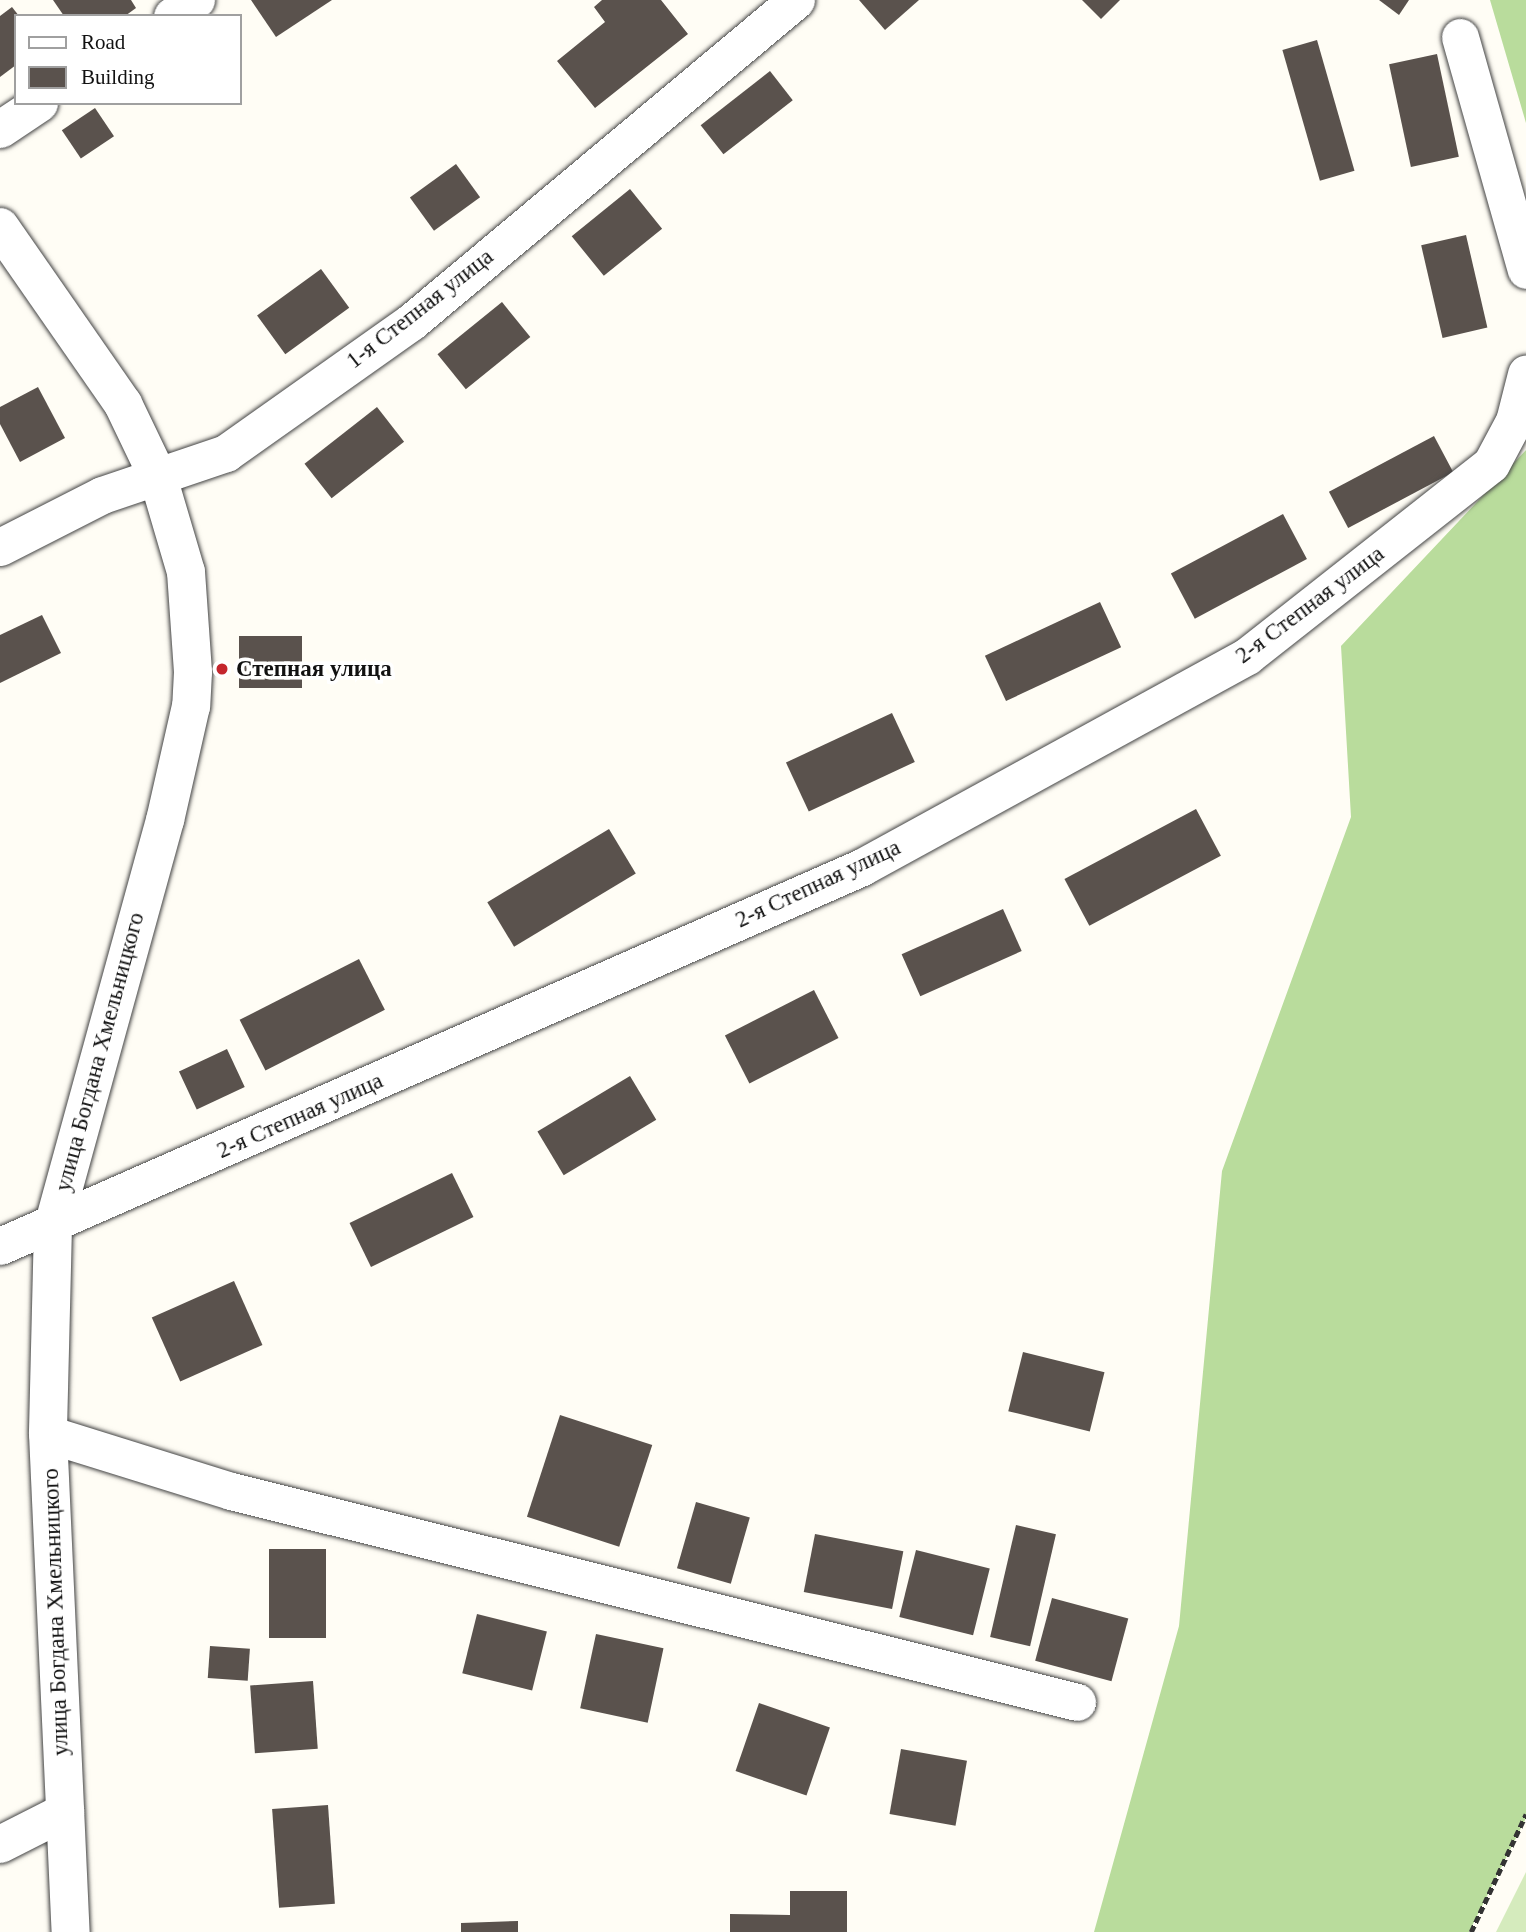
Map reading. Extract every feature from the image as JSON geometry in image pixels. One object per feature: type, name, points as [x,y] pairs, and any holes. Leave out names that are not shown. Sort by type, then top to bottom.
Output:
[{"type":"street","points":[[175,14],[196,0]]},
{"type":"street","name":"1-я Степная улица","points":[[0,547],[102,495],[226,453],[411,322],[796,0]]},
{"type":"street","points":[[1460,37],[1526,270]]},
{"type":"street","points":[[0,129],[36,105]]},
{"type":"street","name":"улица Богдана Хмельницкого","points":[[0,227],[123,404],[158,477],[186,572],[191,706],[165,820],[53,1226],[48,1434],[71,1932]]},
{"type":"street","name":"2-я Степная улица","points":[[0,1246],[53,1226],[862,867],[1247,656],[1491,464],[1514,421],[1526,374]]},
{"type":"street","points":[[48,1434],[231,1490],[1077,1702]]},
{"type":"street","points":[[0,1844],[65,1811]]},
{"type":"path","points":[[1471,1932],[1526,1814]]},
{"type":"green space","points":[[1490,0],[1526,0],[1526,123]]},
{"type":"green space","points":[[1526,450],[1526,1818],[1469,1932],[1094,1932],[1179,1626],[1222,1171],[1351,817],[1341,646]]},
{"type":"green space","points":[[1526,1872],[1526,1932],[1496,1932]]},
{"type":"building","points":[[53,0],[131,0],[136,8],[128,14],[63,14]]},
{"type":"building","points":[[251,0],[332,0],[276,37]]},
{"type":"building","points":[[602,0],[661,0],[688,34],[595,108],[557,61],[605,22],[594,7]]},
{"type":"building","points":[[859,0],[919,0],[885,30]]},
{"type":"building","points":[[1082,0],[1120,0],[1101,19]]},
{"type":"building","points":[[1379,0],[1409,0],[1399,15]]},
{"type":"building","points":[[12,7],[17,14],[14,14],[14,66],[0,77],[0,16]]},
{"type":"building","points":[[1317,40],[1354,171],[1320,181],[1282,50]]},
{"type":"building","points":[[1437,54],[1459,157],[1411,167],[1389,64]]},
{"type":"building","points":[[770,71],[793,100],[723,154],[701,125]]},
{"type":"building","points":[[95,108],[114,136],[81,159],[62,130]]},
{"type":"building","points":[[456,164],[480,197],[434,231],[410,198]]},
{"type":"building","points":[[630,189],[662,229],[604,276],[572,236]]},
{"type":"building","points":[[1466,235],[1487,328],[1443,338],[1421,245]]},
{"type":"building","points":[[321,269],[349,308],[285,354],[257,315]]},
{"type":"building","points":[[502,302],[530,337],[466,389],[437,354]]},
{"type":"building","points":[[38,387],[65,438],[20,462],[0,424],[0,407]]},
{"type":"building","points":[[377,407],[404,442],[332,498],[305,464]]},
{"type":"building","points":[[1434,436],[1453,472],[1348,528],[1329,492]]},
{"type":"building","points":[[1283,514],[1307,559],[1195,619],[1171,574]]},
{"type":"building","points":[[1100,602],[1121,647],[1006,701],[985,656]]},
{"type":"building","points":[[42,615],[61,653],[0,683],[0,635]]},
{"type":"building","points":[[239,636],[302,636],[302,688],[239,688]]},
{"type":"building","points":[[892,713],[915,762],[809,811],[786,762]]},
{"type":"building","points":[[1196,809],[1221,856],[1089,926],[1064,879]]},
{"type":"building","points":[[609,829],[636,874],[514,947],[487,902]]},
{"type":"building","points":[[1003,909],[1022,951],[920,996],[902,954]]},
{"type":"building","points":[[359,959],[385,1010],[265,1071],[240,1020]]},
{"type":"building","points":[[814,990],[839,1038],[749,1084],[725,1035]]},
{"type":"building","points":[[227,1049],[245,1087],[197,1109],[179,1071]]},
{"type":"building","points":[[630,1076],[656,1120],[564,1175],[537,1132]]},
{"type":"building","points":[[452,1173],[473,1217],[371,1267],[350,1223]]},
{"type":"building","points":[[234,1281],[262,1345],[180,1382],[152,1318]]},
{"type":"building","points":[[1023,1352],[1105,1372],[1090,1432],[1008,1411]]},
{"type":"building","points":[[560,1415],[652,1445],[619,1547],[527,1517]]},
{"type":"building","points":[[696,1502],[750,1517],[731,1584],[677,1568]]},
{"type":"building","points":[[1016,1525],[1056,1534],[1030,1646],[990,1637]]},
{"type":"building","points":[[815,1534],[903,1551],[892,1609],[804,1592]]},
{"type":"building","points":[[269,1549],[326,1549],[326,1638],[269,1638]]},
{"type":"building","points":[[916,1550],[990,1568],[973,1635],[899,1617]]},
{"type":"building","points":[[1052,1598],[1128,1618],[1111,1681],[1035,1661]]},
{"type":"building","points":[[477,1614],[547,1631],[532,1691],[462,1673]]},
{"type":"building","points":[[596,1634],[663,1648],[648,1723],[580,1708]]},
{"type":"building","points":[[210,1646],[250,1649],[248,1681],[208,1678]]},
{"type":"building","points":[[313,1681],[318,1749],[255,1753],[250,1685]]},
{"type":"building","points":[[759,1703],[830,1727],[806,1795],[736,1771]]},
{"type":"building","points":[[901,1749],[967,1761],[956,1826],[890,1814]]},
{"type":"building","points":[[328,1805],[335,1904],[279,1908],[272,1809]]},
{"type":"building","points":[[790,1891],[847,1891],[847,1932],[730,1932],[730,1914],[790,1915]]},
{"type":"building","points":[[518,1921],[518,1932],[461,1932],[461,1923]]},
{"type":"place","name":"Степная улица","points":[[222,669]]}]
